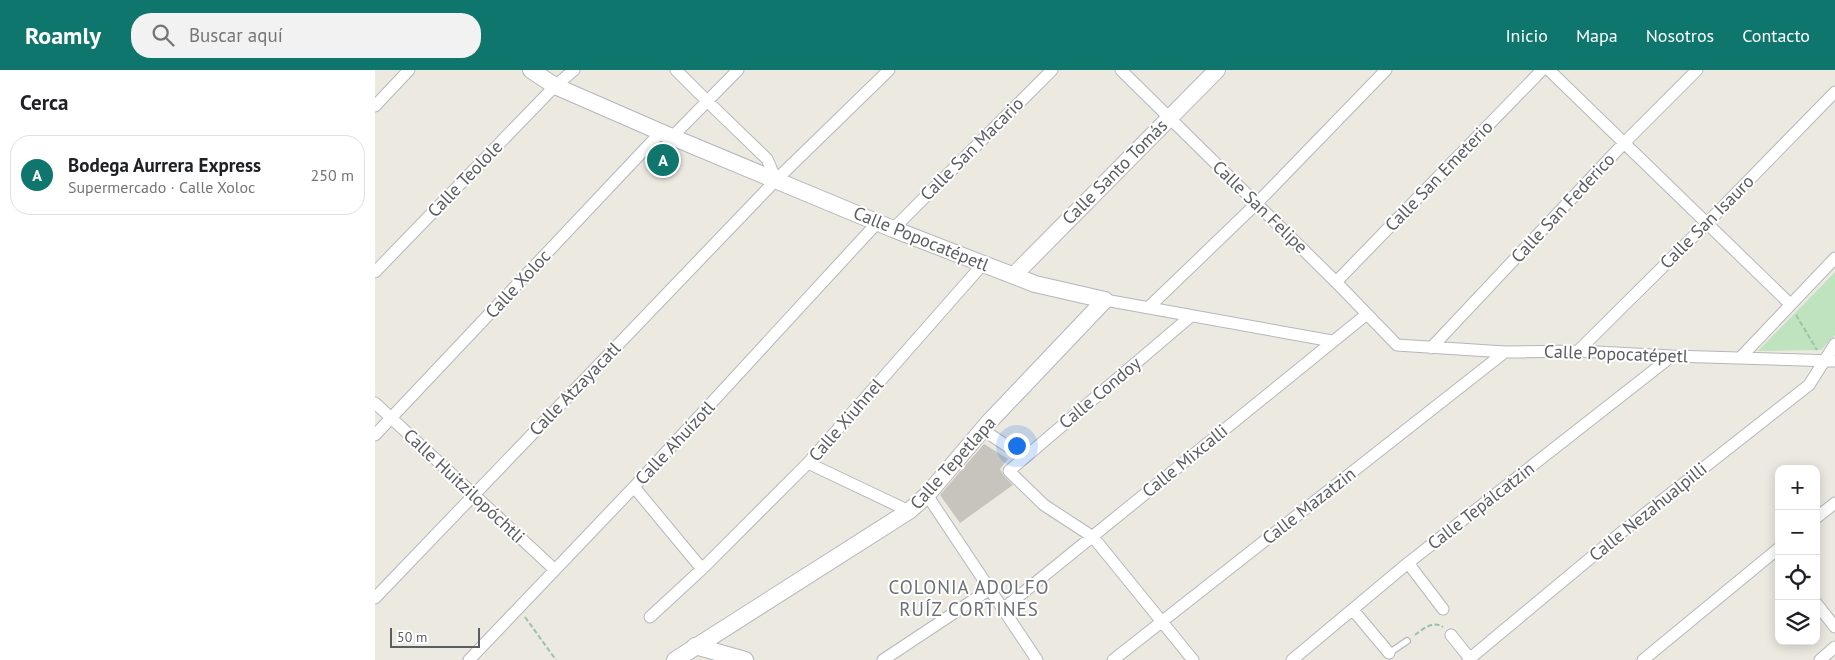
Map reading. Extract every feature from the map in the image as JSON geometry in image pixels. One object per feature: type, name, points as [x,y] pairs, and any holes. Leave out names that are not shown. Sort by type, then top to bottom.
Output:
[{"type":"street","points":[[375,106],[409,70]]},
{"type":"street","name":"Calle Popocatépetl","points":[[531,70],[555,86],[666,135],[1035,284],[1105,300],[1332,341]]},
{"type":"street","name":"Calle Teolole","points":[[375,272],[555,86],[574,70]]},
{"type":"street","points":[[676,70],[767,159],[776,180]]},
{"type":"street","name":"Calle Xoloc","points":[[375,435],[666,135],[707,102],[738,70]]},
{"type":"street","name":"Calle Atzayacatl","points":[[375,598],[776,180],[889,70]]},
{"type":"street","name":"Calle San Macario","points":[[886,225],[1052,70]]},
{"type":"street","name":"Calle San Felipe","points":[[1121,70],[1337,282],[1397,345]]},
{"type":"street","name":"Calle Santo Tomás","points":[[1013,275],[1217,70]]},
{"type":"street","points":[[1149,308],[1257,203],[1386,70]]},
{"type":"street","name":"Calle San Emeterio","points":[[1337,282],[1542,70]]},
{"type":"street","points":[[1549,70],[1790,304]]},
{"type":"street","name":"Calle San Federico","points":[[1431,348],[1624,143],[1697,70]]},
{"type":"street","name":"Calle San Isauro","points":[[1578,351],[1707,224],[1835,92]]},
{"type":"street","name":"Calle Ahuízotl","points":[[469,660],[554,569],[886,225]]},
{"type":"street","points":[[1740,358],[1835,258]]},
{"type":"street","name":"Calle Xiuhnel","points":[[650,617],[808,463],[983,264]]},
{"type":"street","name":"Calle Tepetlapa","points":[[675,660],[909,511],[927,495],[983,430],[1105,300]]},
{"type":"street","name":"Calle Mixcalli","points":[[1003,609],[1367,314]]},
{"type":"street","name":"Calle Condoy","points":[[1093,537],[1044,505],[1009,471],[1191,316]]},
{"type":"street","name":"Calle Nezahualpilli","points":[[1469,659],[1623,531],[1809,386],[1829,360],[1835,344]]},
{"type":"street","name":"Calle Popocatépetl","points":[[1397,345],[1505,352],[1578,351],[1672,356],[1829,360]]},
{"type":"street","name":"Calle Mazatzin","points":[[1113,660],[1163,623],[1505,352]]},
{"type":"street","name":"Calle Tepálcatzin","points":[[1292,660],[1408,564],[1672,356]]},
{"type":"street","name":"Calle Huitzilopóchtli","points":[[375,403],[554,569]]},
{"type":"street","points":[[983,430],[1024,457]]},
{"type":"street","points":[[808,463],[909,511]]},
{"type":"street","points":[[634,487],[702,568]]},
{"type":"street","points":[[927,495],[1037,660]]},
{"type":"street","points":[[1820,515],[1835,503]]},
{"type":"street","points":[[1093,537],[1193,660]]},
{"type":"street","points":[[1643,660],[1775,553]]},
{"type":"street","points":[[1408,564],[1443,609]]},
{"type":"street","points":[[883,660],[990,590]]},
{"type":"street","points":[[1820,607],[1835,627]]},
{"type":"street","points":[[1353,610],[1389,654]]},
{"type":"street","points":[[1451,636],[1469,659]]},
{"type":"street","points":[[695,646],[745,660]]},
{"type":"street","points":[[1820,660],[1835,648]]},
{"type":"lane","points":[[1389,654],[1407,641]]},
{"type":"path","points":[[1790,304],[1829,360]]},
{"type":"path","points":[[519,608],[555,660]]},
{"type":"path","points":[[1418,633],[1434,624],[1438,624],[1451,636]]},
{"type":"green space","points":[[1835,272],[1835,335],[1821,350],[1758,351]]},
{"type":"building","points":[[984,444],[1008,459],[1000,469],[1013,485],[960,523],[940,495]]},
{"type":"place","name":"Bodega Aurrera Express","points":[[663,160]]},
{"type":"district","name":"COLONIA ADOLFO RUÍZ CORTINES","points":[[969,598]]}]
